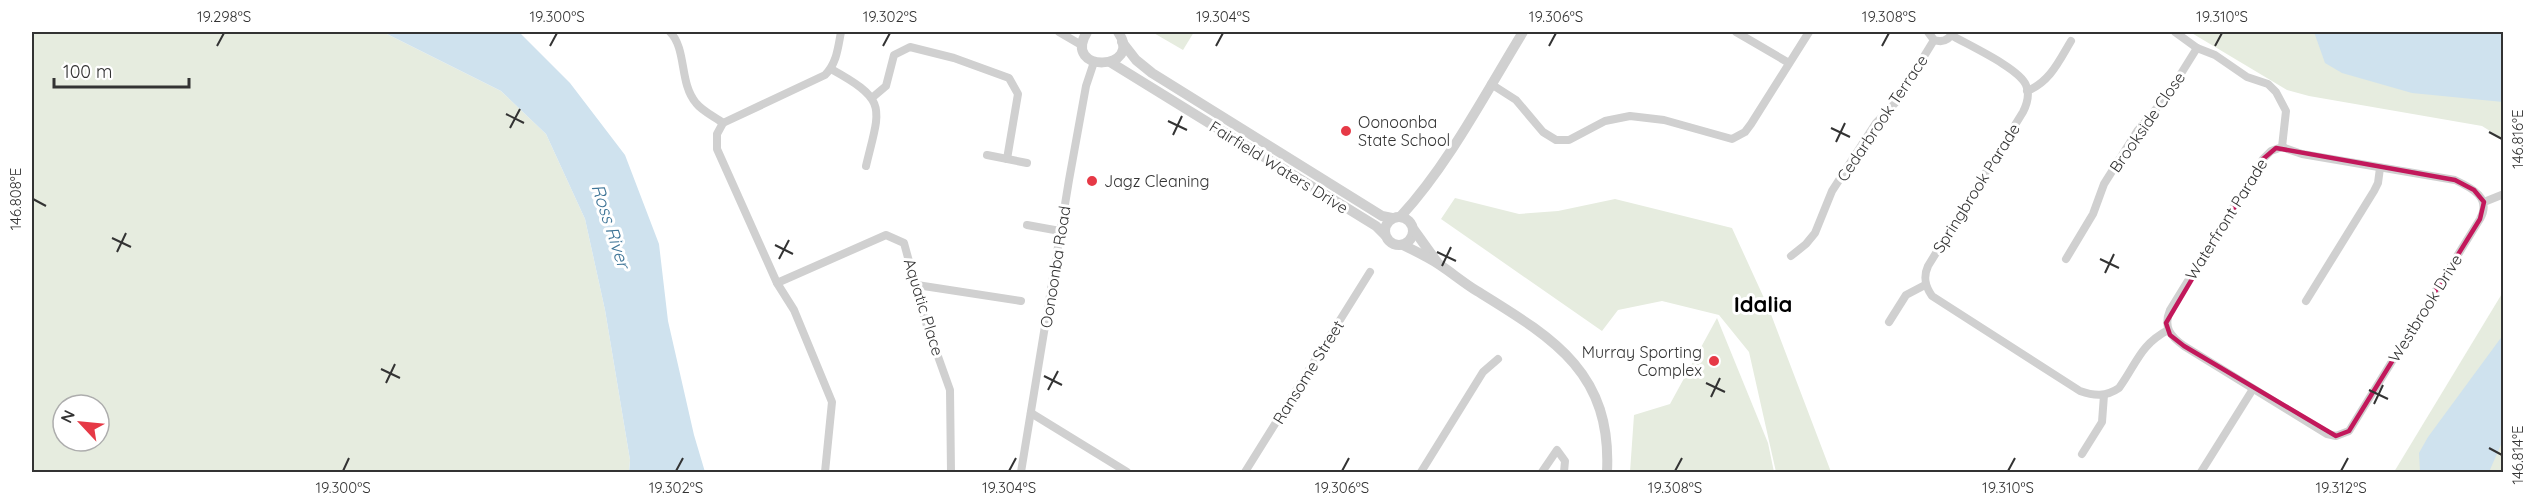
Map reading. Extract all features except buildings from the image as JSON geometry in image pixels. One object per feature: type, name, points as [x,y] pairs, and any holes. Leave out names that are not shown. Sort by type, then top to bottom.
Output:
[{"type":"street","points":[[670,32],[676,38],[685,77],[695,103],[723,123]]},
{"type":"street","points":[[825,472],[832,402],[794,310],[777,283],[717,149],[717,134],[723,123],[825,75],[831,69],[841,32]]},
{"type":"street","points":[[1059,32],[1083,46]]},
{"type":"street","points":[[1087,32],[1083,46],[1084,52],[1094,62],[1110,63],[1119,54],[1120,37]]},
{"type":"street","points":[[1523,32],[1420,195],[1385,227],[1385,235],[1395,244],[1404,244],[1439,264],[1464,283],[1546,336],[1571,359],[1585,378],[1603,418],[1608,456],[1607,472]]},
{"type":"street","points":[[1736,32],[1789,63]]},
{"type":"street","points":[[1491,84],[1516,100],[1543,132],[1556,140],[1569,140],[1605,121],[1630,116],[1664,120],[1732,139],[1745,132],[1809,32]]},
{"type":"street","points":[[1928,32],[1934,40],[1946,40],[1952,33],[2014,72],[2026,84],[2027,91],[2041,85],[2047,79],[2071,41]]},
{"type":"street","name":"Waterfront Parade","points":[[2168,330],[2166,322],[2170,310],[2238,199],[2267,154],[2282,147],[2286,111],[2276,92],[2268,84],[2235,70],[2215,55],[2197,48],[2175,32]]},
{"type":"street","name":"Fairfield Waters Drive","points":[[1120,37],[1136,60],[1152,73],[1382,216],[1396,217]]},
{"type":"street","name":"Cedarbrook Terrace","points":[[1791,256],[1815,233],[1832,191],[1876,123],[1896,102],[1934,40]]},
{"type":"street","points":[[873,97],[886,86],[894,55],[910,47],[954,58],[1009,78],[1018,94],[1007,159]]},
{"type":"street","name":"Brookside Close","points":[[2066,260],[2093,214],[2104,184],[2144,122],[2167,96],[2197,48]]},
{"type":"street","name":"Oonoonba Road","points":[[1021,472],[1060,231],[1086,86],[1094,62]]},
{"type":"street","name":"Fairfield Waters Drive","points":[[1110,63],[1376,226],[1385,235]]},
{"type":"street","points":[[831,69],[855,82],[873,97],[878,115],[866,166]]},
{"type":"street","name":"Springbrook Parade","points":[[1925,285],[1925,272],[1928,266],[2027,105],[2027,91]]},
{"type":"street","points":[[2282,147],[2302,154],[2455,180],[2474,190],[2484,202],[2504,194]]},
{"type":"street","points":[[987,155],[1027,163]]},
{"type":"street","points":[[2306,301],[2374,191],[2378,183],[2380,168]]},
{"type":"street","points":[[1404,244],[1411,239],[1420,195]]},
{"type":"street","name":"Westbrook Drive","points":[[2253,389],[2327,434],[2336,436],[2349,431],[2480,219],[2485,209],[2484,202]]},
{"type":"street","points":[[1396,217],[1413,227],[1439,264]]},
{"type":"street","points":[[1027,225],[1060,231]]},
{"type":"street","name":"Aquatic Place","points":[[777,283],[886,235],[904,243],[925,320],[950,390],[951,472]]},
{"type":"street","name":"Ransome Street","points":[[1245,472],[1370,272]]},
{"type":"street","points":[[917,285],[1021,301]]},
{"type":"street","points":[[1889,322],[1906,295],[1925,285],[1937,301],[2080,391],[2104,395],[2119,387],[2152,339],[2168,330],[2175,340],[2253,389],[2201,472]]},
{"type":"street","points":[[1420,472],[1483,372],[1498,359]]},
{"type":"street","points":[[2082,454],[2102,422],[2104,395]]},
{"type":"street","points":[[1031,413],[1126,472]]},
{"type":"street","points":[[1542,472],[1557,450],[1565,461],[1564,472]]},
{"type":"highlighted area","points":[[2276,148],[2455,180],[2474,190],[2484,202],[2480,219],[2349,431],[2336,436],[2184,346],[2170,335],[2166,323],[2263,159]]},
{"type":"shaded area","points":[[32,32],[383,32],[501,91],[546,134],[585,219],[605,310],[630,460],[629,472],[32,472]]},
{"type":"shaded area","points":[[1152,32],[1194,32],[1183,50]]},
{"type":"shaded area","points":[[2190,32],[2503,32],[2503,139],[2482,126],[2309,96],[2287,90]]},
{"type":"shaded area","points":[[1455,198],[1519,214],[1558,211],[1615,199],[1732,228],[1769,309],[1831,472],[1776,472],[1749,352],[1719,315],[1662,301],[1618,310],[1602,331],[1441,219]]},
{"type":"shaded area","points":[[2503,292],[2503,472],[2394,472]]},
{"type":"shaded area","name":"Murray Sporting Complex","points":[[1717,318],[1768,443],[1774,472],[1630,472],[1634,415],[1670,404]]},
{"type":"water","name":"Ross River","points":[[383,32],[519,32],[570,83],[625,155],[659,244],[668,321],[694,435],[705,472],[629,472],[630,460],[605,310],[585,219],[546,134],[501,91]]},
{"type":"water","points":[[2314,32],[2503,32],[2503,102],[2412,93],[2342,73],[2325,63]]},
{"type":"water","points":[[2503,335],[2503,440],[2489,472],[2420,472],[2419,453],[2428,437]]},
{"type":"place","name":"Oonoonba State School","points":[[1346,131]]},
{"type":"place","name":"Jagz Cleaning","points":[[1092,181]]},
{"type":"place","name":"Murray Sporting Complex","points":[[1714,361]]},
{"type":"district","name":"Idalia","points":[[1763,304]]}]
